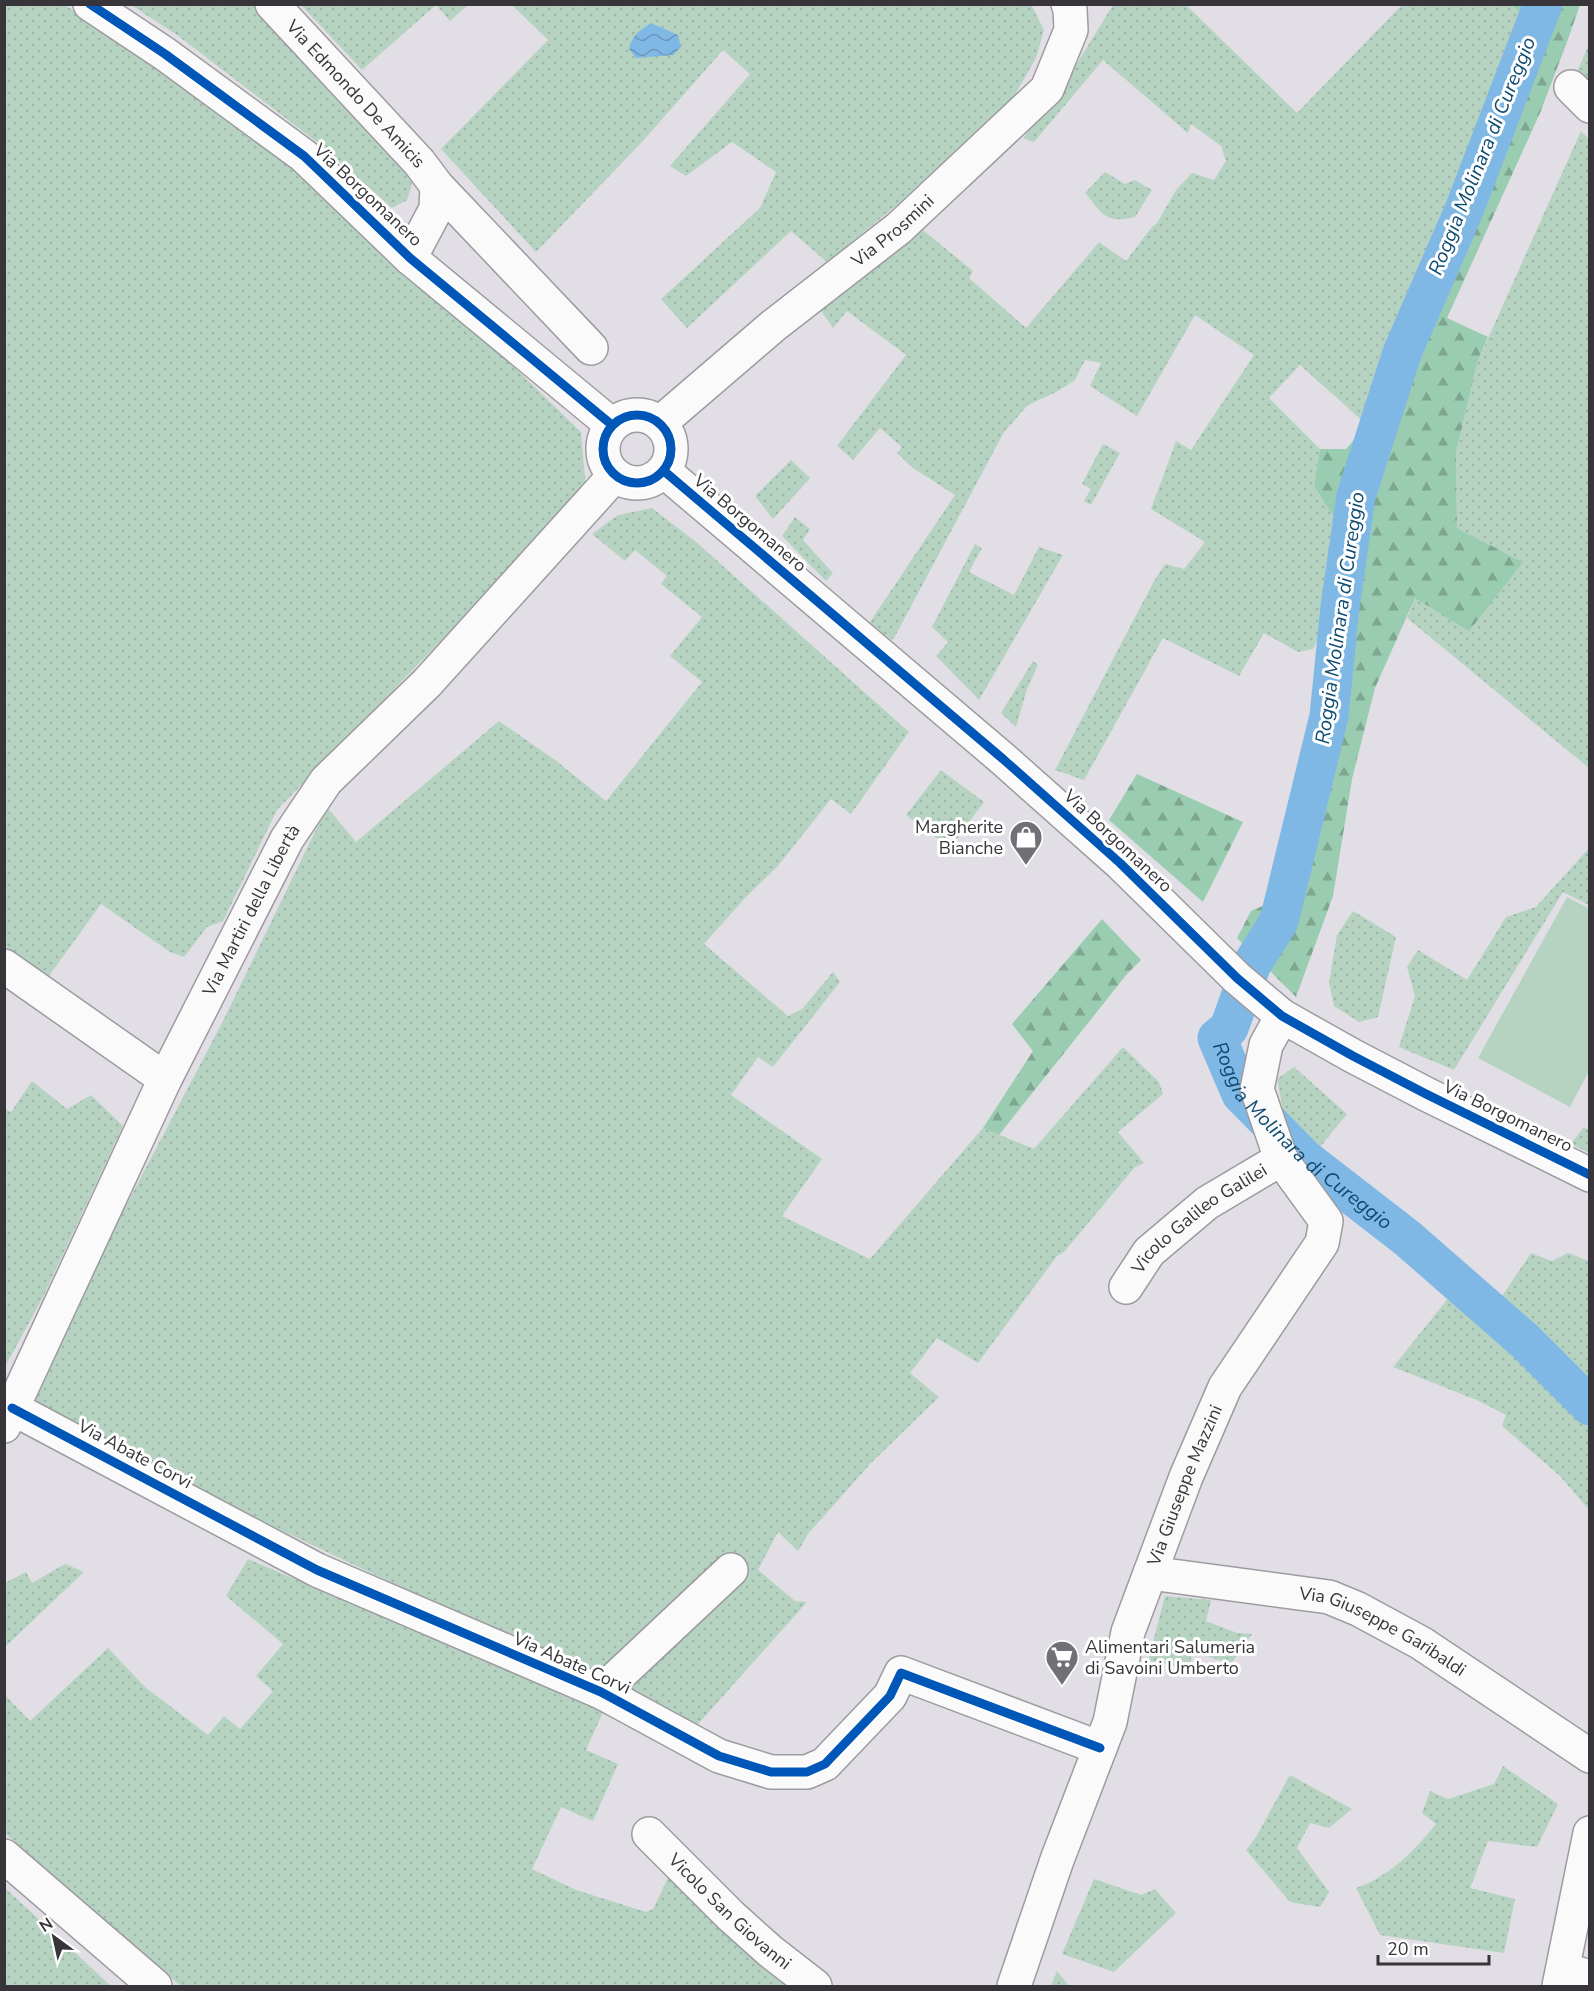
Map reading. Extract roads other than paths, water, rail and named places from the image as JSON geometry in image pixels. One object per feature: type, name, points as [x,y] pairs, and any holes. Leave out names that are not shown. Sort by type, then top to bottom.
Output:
[{"type":"street","name":"Via Borgomanero","points":[[90,4],[165,54],[304,156],[410,258],[612,426]]},
{"type":"street","name":"Via Edmondo De Amicis","points":[[272,4],[419,162],[437,186],[591,348]]},
{"type":"street","name":"Via Prosmini","points":[[660,423],[773,326],[899,228],[1047,89],[1071,30],[1068,4]]},
{"type":"street","name":"Via Edmondo De Amicis","points":[[410,258],[436,209],[437,186]]},
{"type":"street","points":[[642,414],[660,423],[667,431],[672,451],[664,471],[656,478],[635,483],[624,481],[615,475],[608,467],[603,445],[612,426],[621,418],[642,414]]},
{"type":"street","name":"Via Borgomanero","points":[[664,471],[1004,759],[1120,863],[1260,997],[1353,1056],[1590,1175]]},
{"type":"street","name":"Via Martiri della Libertà","points":[[8,1417],[165,1079],[287,839],[326,781],[427,682],[615,475]]},
{"type":"street","points":[[4,966],[165,1079]]},
{"type":"street","name":"Via Giuseppe Mazzini","points":[[1014,1986],[1057,1860],[1110,1722],[1128,1632],[1186,1478],[1225,1387],[1322,1243],[1326,1221],[1278,1149],[1260,1101],[1257,1089],[1266,1045],[1260,997]]},
{"type":"street","name":"Vicolo Galileo Galilei","points":[[1126,1287],[1149,1252],[1207,1203],[1278,1149]]},
{"type":"street","name":"Via Abate Corvi","points":[[8,1417],[317,1570],[601,1692],[719,1756],[771,1772],[807,1772],[825,1764],[890,1696],[901,1673],[1100,1748]]},
{"type":"street","points":[[601,1692],[731,1570]]},
{"type":"street","name":"Via Giuseppe Garibaldi","points":[[1150,1574],[1329,1597],[1421,1643],[1590,1756]]},
{"type":"street","points":[[1570,1977],[1590,1833]]},
{"type":"street","name":"Vicolo San Giovanni","points":[[649,1834],[731,1916],[770,1951],[815,1986]]},
{"type":"street","points":[[4,1856],[155,1986]]},
{"type":"water","points":[[651,23],[678,35],[681,47],[673,55],[636,58],[629,49],[637,34]]},
{"type":"waterway","name":"Roggia Molinara di Cureggio","points":[[1543,4],[1464,210],[1402,353],[1356,496],[1340,607],[1329,716],[1279,921],[1252,964],[1229,1028],[1217,1038],[1241,1094],[1305,1159],[1407,1238],[1525,1341],[1590,1406]]},
{"type":"place","name":"Margherite Bianche","points":[[1026,866]]},
{"type":"place","name":"Alimentari Salumeria di Savoini Umberto","points":[[1062,1686]]}]
